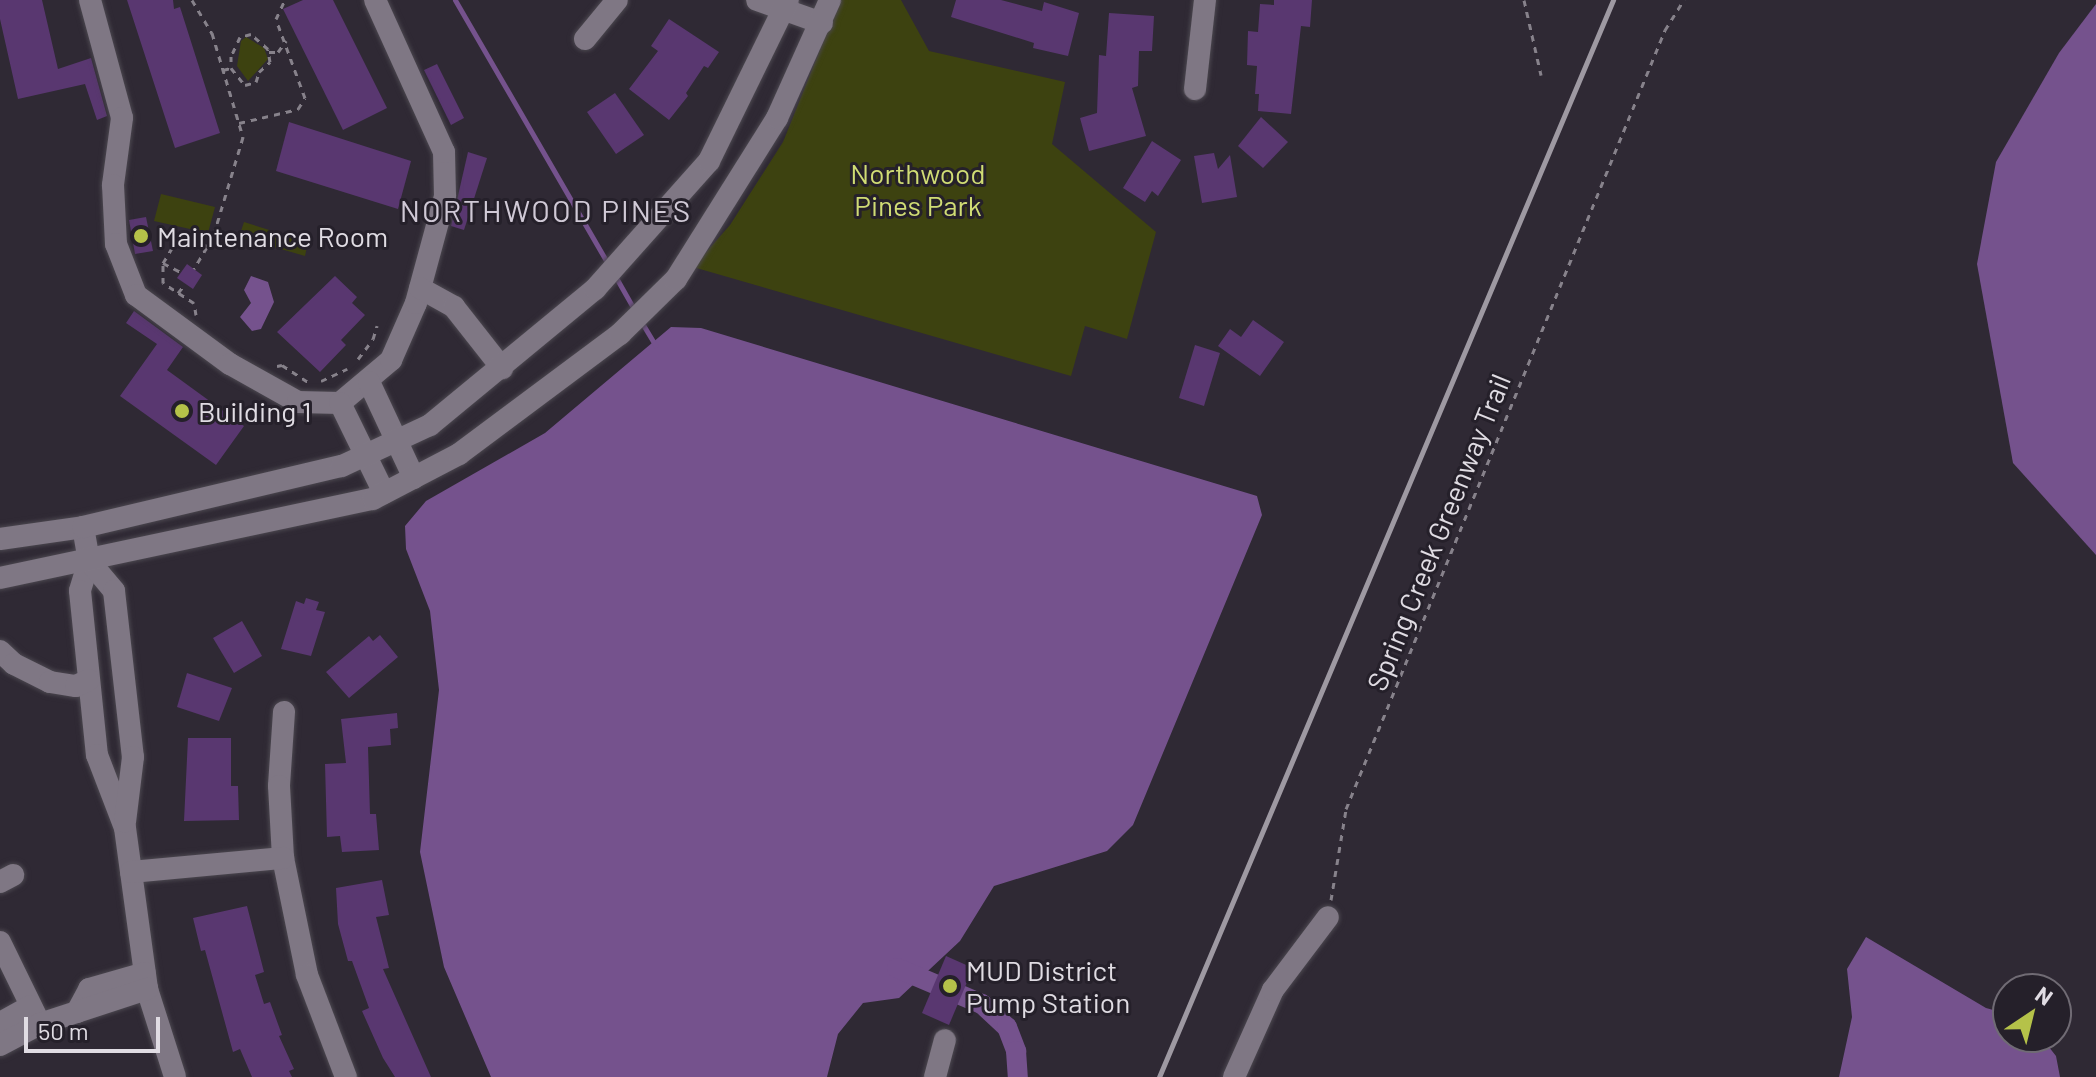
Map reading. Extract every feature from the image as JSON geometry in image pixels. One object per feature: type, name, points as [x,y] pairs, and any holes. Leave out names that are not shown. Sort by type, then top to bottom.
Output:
[{"type":"street","points":[[90,0],[122,118],[113,185],[116,244],[136,295],[230,364],[298,402],[340,403],[369,382],[391,360],[420,288],[445,196],[444,152],[375,0]]},
{"type":"street","points":[[585,39],[617,0]]},
{"type":"street","points":[[757,0],[788,5],[822,23]]},
{"type":"street","points":[[0,578],[373,499],[459,454],[620,334],[676,279],[770,131],[830,0]]},
{"type":"street","points":[[1195,89],[1205,0]]},
{"type":"street","points":[[0,539],[83,527],[342,466],[430,425],[595,289],[709,161],[788,5]]},
{"type":"street","points":[[420,288],[454,307],[502,368]]},
{"type":"street","points":[[369,382],[414,478]]},
{"type":"street","points":[[340,403],[384,493]]},
{"type":"street","points":[[83,527],[89,561],[80,591],[97,755],[125,828],[146,981],[175,1077]]},
{"type":"street","points":[[89,561],[114,591],[133,757],[125,828]]},
{"type":"street","points":[[0,651],[29,674],[50,682],[76,686],[89,680]]},
{"type":"street","points":[[284,712],[279,786],[283,858],[307,975],[346,1077]]},
{"type":"street","points":[[131,872],[283,858]]},
{"type":"street","points":[[1234,1077],[1273,990],[1328,917]]},
{"type":"street","points":[[0,942],[35,1015]]},
{"type":"street","points":[[0,1023],[35,1015],[77,1012],[146,981]]},
{"type":"street","points":[[0,1045],[35,1015]]},
{"type":"street","points":[[935,1077],[945,1040]]},
{"type":"path","points":[[192,0],[212,33],[243,137],[208,246],[194,269]]},
{"type":"path","points":[[239,123],[298,109],[305,98],[276,19],[285,0]]},
{"type":"path","points":[[1524,0],[1541,75]]},
{"type":"path","name":"Spring Creek Greenway Trail","points":[[1328,917],[1346,809],[1665,30],[1684,0]]},
{"type":"path","points":[[251,34],[269,52],[270,62],[259,72],[256,82],[245,85],[231,68],[231,56],[240,37],[251,34]]},
{"type":"path","points":[[269,52],[278,52],[286,41]]},
{"type":"path","points":[[223,70],[231,68]]},
{"type":"path","points":[[198,325],[194,303],[163,283],[163,263],[178,238],[208,246]]},
{"type":"path","points":[[163,263],[181,272]]},
{"type":"path","points":[[178,293],[185,284]]},
{"type":"path","points":[[272,367],[282,365],[313,386],[354,366],[373,339],[377,326]]},
{"type":"green space","name":"Northwood Pines Park","points":[[840,0],[901,0],[929,51],[1065,82],[1052,144],[1156,232],[1127,339],[1085,326],[1071,376],[693,267],[730,225],[783,142]]},
{"type":"green space","points":[[246,37],[264,48],[268,59],[248,81],[237,66],[241,41]]},
{"type":"green space","points":[[161,194],[215,207],[208,233],[154,221]]},
{"type":"green space","points":[[244,222],[308,242],[305,256],[239,237]]},
{"type":"shaded area","points":[[2096,4],[2096,555],[2013,463],[1977,264],[1996,162],[2059,53]]},
{"type":"shaded area","points":[[251,276],[268,282],[274,302],[261,329],[252,331],[240,317],[251,303],[244,290]]},
{"type":"shaded area","points":[[671,327],[701,328],[1257,496],[1262,515],[1133,825],[1107,851],[994,886],[960,941],[899,998],[863,1003],[838,1034],[827,1077],[491,1077],[444,967],[420,852],[439,690],[430,611],[406,549],[405,526],[426,501],[545,433]]},
{"type":"shaded area","points":[[1866,937],[1992,1010],[1992,1053],[2054,1053],[2060,1077],[1839,1077],[1852,1017],[1847,969]]},
{"type":"building","points":[[0,0],[42,0],[58,69],[91,58],[107,116],[97,120],[85,84],[18,99],[0,19]]},
{"type":"building","points":[[127,0],[173,0],[174,9],[180,7],[220,133],[175,148]]},
{"type":"building","points":[[303,0],[333,0],[387,108],[343,130],[283,9]]},
{"type":"building","points":[[956,0],[1001,0],[1042,11],[1044,2],[1079,13],[1068,56],[1033,48],[1034,43],[951,17]]},
{"type":"building","points":[[1274,0],[1312,0],[1310,27],[1301,26],[1291,114],[1258,111],[1259,94],[1255,94],[1257,66],[1247,65],[1248,31],[1258,32],[1260,4],[1274,5]]},
{"type":"building","points":[[1109,13],[1154,16],[1152,51],[1139,51],[1138,86],[1132,88],[1146,136],[1089,151],[1080,118],[1097,113],[1099,55],[1106,56]]},
{"type":"building","points":[[669,19],[719,52],[708,68],[704,66],[686,93],[688,96],[669,120],[629,89],[658,51],[651,46]]},
{"type":"building","points":[[437,64],[464,118],[451,125],[424,70]]},
{"type":"building","points":[[615,93],[644,135],[616,154],[587,112]]},
{"type":"building","points":[[1261,117],[1288,142],[1263,168],[1238,146]]},
{"type":"building","points":[[289,122],[411,161],[398,209],[276,171]]},
{"type":"building","points":[[1152,141],[1181,160],[1158,196],[1152,191],[1145,202],[1123,188]]},
{"type":"building","points":[[468,152],[487,158],[464,230],[451,226]]},
{"type":"building","points":[[1214,153],[1218,169],[1230,155],[1237,197],[1202,203],[1194,156]]},
{"type":"building","name":"Maintenance Room","points":[[146,217],[153,251],[135,254],[129,220]]},
{"type":"building","points":[[187,264],[202,275],[193,289],[177,278]]},
{"type":"building","points":[[335,276],[357,297],[352,303],[365,315],[341,340],[346,345],[320,372],[277,332]]},
{"type":"building","name":"Building 1","points":[[134,311],[183,347],[167,370],[244,426],[216,465],[120,396],[157,344],[126,323]]},
{"type":"building","points":[[1253,320],[1284,342],[1260,376],[1218,346],[1230,329],[1241,337]]},
{"type":"building","points":[[1195,345],[1220,353],[1204,406],[1179,398]]},
{"type":"building","points":[[306,598],[319,602],[316,610],[325,612],[311,656],[281,649],[296,601],[304,604]]},
{"type":"building","points":[[242,621],[262,656],[234,673],[213,638]]},
{"type":"building","points":[[380,635],[398,657],[349,698],[326,672],[369,636],[373,641]]},
{"type":"building","points":[[187,673],[232,688],[219,721],[177,707]]},
{"type":"building","points":[[397,713],[398,728],[390,729],[391,745],[368,747],[370,814],[376,814],[379,850],[342,852],[340,836],[327,837],[325,764],[346,763],[341,719]]},
{"type":"building","points":[[188,738],[231,738],[231,786],[238,786],[239,820],[184,821]]},
{"type":"building","points":[[382,880],[389,915],[376,917],[389,968],[383,969],[431,1077],[395,1077],[383,1058],[362,1011],[369,1008],[352,961],[348,961],[338,924],[336,888]]},
{"type":"building","points":[[247,906],[264,972],[255,975],[264,1004],[270,1002],[282,1035],[279,1036],[294,1069],[289,1071],[292,1077],[252,1077],[240,1049],[233,1052],[205,950],[201,951],[193,918]]},
{"type":"building","name":"MUD District Pump Station","points":[[946,956],[973,968],[949,1025],[922,1013]]},
{"type":"waterway","points":[[455,0],[609,266]]},
{"type":"waterway","points":[[614,274],[635,311]]},
{"type":"waterway","points":[[642,323],[655,345]]},
{"type":"waterway","points":[[897,968],[982,1004],[1007,1027],[1016,1051],[1018,1077]]},
{"type":"railway","points":[[1159,1077],[1613,0]]},
{"type":"place","name":"Maintenance Room","points":[[141,236]]},
{"type":"place","name":"Building 1","points":[[182,411]]},
{"type":"place","name":"MUD District Pump Station","points":[[950,986]]},
{"type":"district","name":"NORTHWOOD PINES","points":[[546,210]]}]
